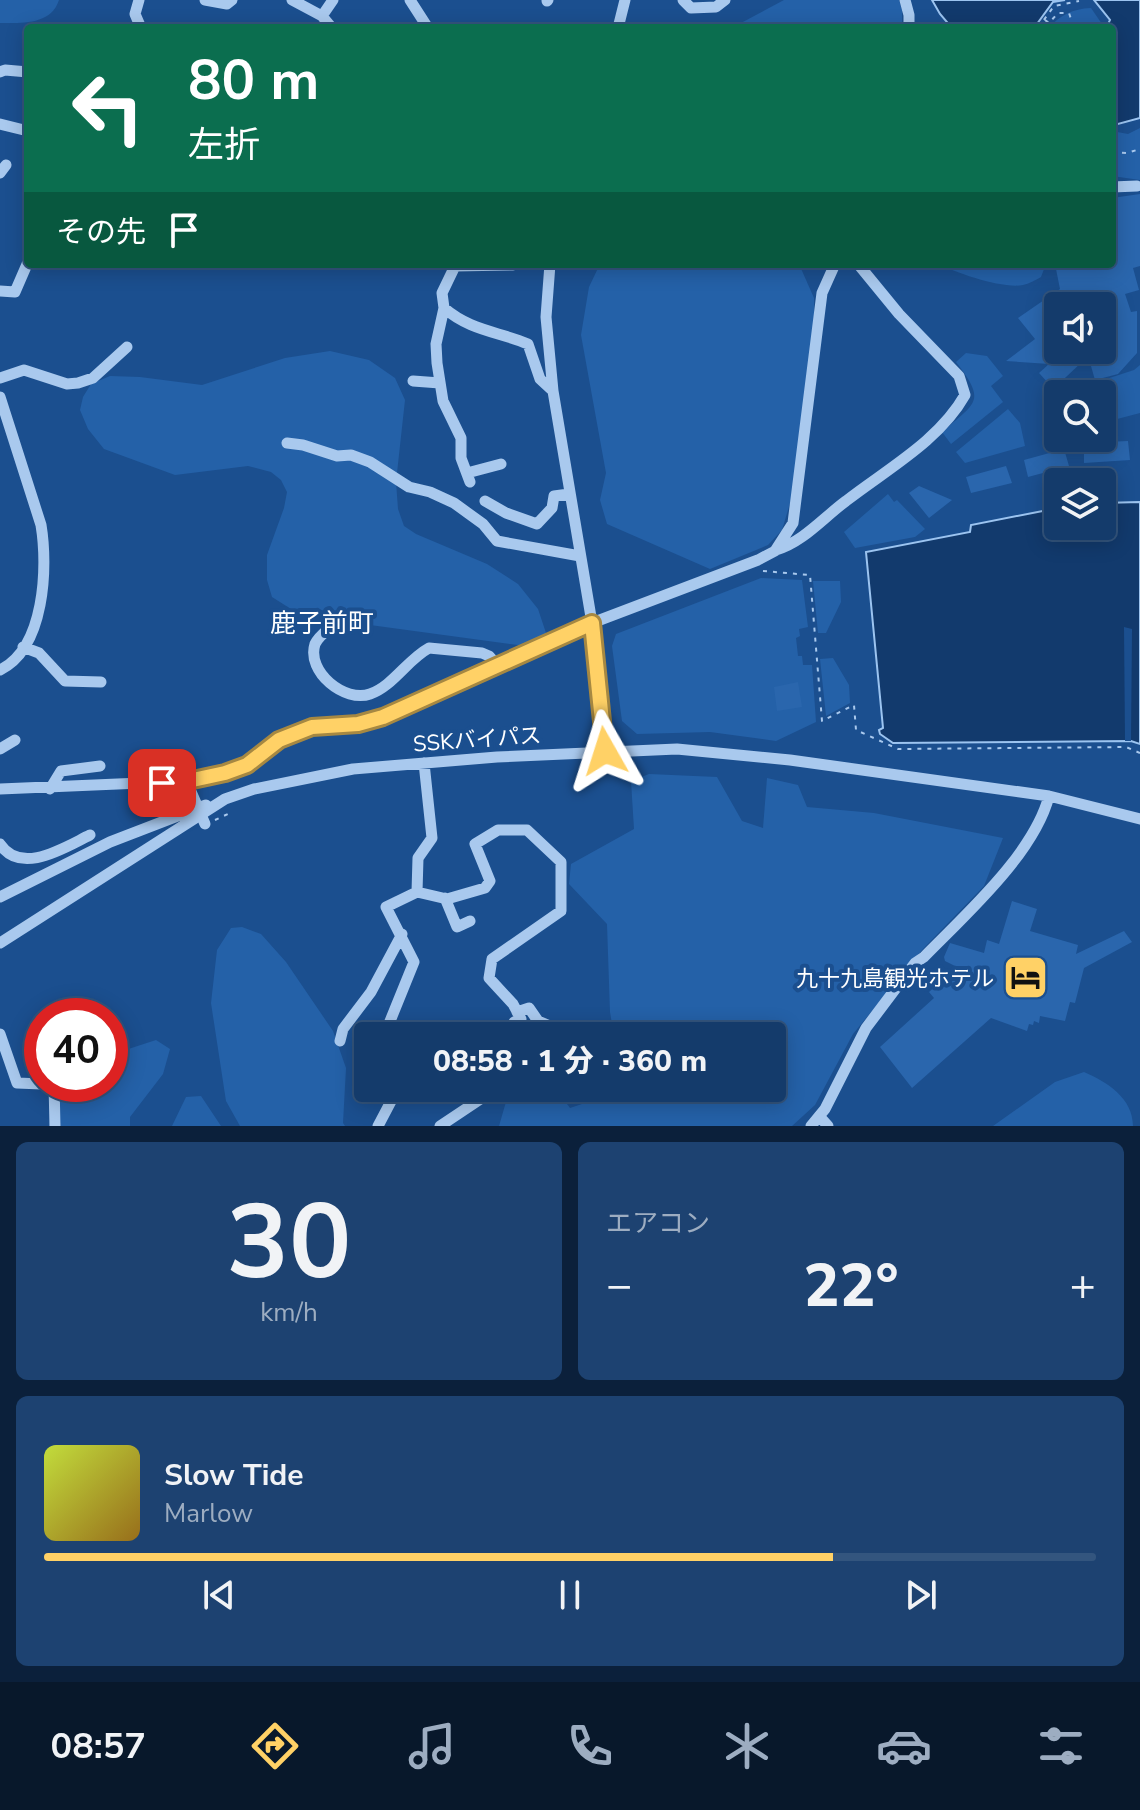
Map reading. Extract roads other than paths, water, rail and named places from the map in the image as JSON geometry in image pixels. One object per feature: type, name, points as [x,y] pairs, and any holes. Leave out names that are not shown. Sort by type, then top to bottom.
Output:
[{"type":"street","points":[[139,0],[135,14],[139,24]]},
{"type":"street","points":[[205,0],[227,4],[232,0]]},
{"type":"street","points":[[292,0],[322,16],[329,24]]},
{"type":"street","points":[[322,16],[333,0]]},
{"type":"street","points":[[619,24],[625,0]]},
{"type":"street","points":[[683,0],[691,8],[716,7],[725,0]]},
{"type":"street","points":[[905,0],[909,24]]},
{"type":"street","points":[[413,1],[426,24]]},
{"type":"street","points":[[0,72],[24,72]]},
{"type":"street","points":[[0,124],[24,130]]},
{"type":"street","points":[[1116,187],[1137,186]]},
{"type":"street","points":[[0,291],[15,292],[25,268]]},
{"type":"street","points":[[454,268],[442,293],[444,308],[436,344],[443,401],[461,438],[461,458],[468,477],[501,464]]},
{"type":"street","points":[[550,268],[546,317],[553,391],[592,623],[605,751]]},
{"type":"street","points":[[775,551],[793,523],[822,293],[833,268]]},
{"type":"street","points":[[0,791],[188,784],[225,773],[247,765],[279,740],[312,727],[358,724],[383,717],[592,623],[791,546],[924,441],[954,414],[965,395],[959,376],[899,314],[861,268]]},
{"type":"street","points":[[444,308],[459,321],[528,344],[540,379],[553,391]]},
{"type":"street","points":[[0,378],[24,370],[67,384],[78,383],[93,378],[127,347]]},
{"type":"street","points":[[413,381],[440,383]]},
{"type":"street","points":[[0,397],[41,525],[44,544],[44,585],[39,606],[17,657],[0,670]]},
{"type":"street","points":[[287,443],[337,456],[351,455],[370,462],[409,487],[454,503],[483,524],[497,541],[580,556]]},
{"type":"street","points":[[485,501],[506,513],[537,524],[552,508],[554,496],[569,494]]},
{"type":"street","points":[[793,523],[821,521]]},
{"type":"street","points":[[332,626],[316,642],[316,664],[324,677],[344,693],[355,696],[369,695],[381,689],[429,648],[482,653],[498,666]]},
{"type":"street","points":[[23,647],[39,653],[65,681],[101,682]]},
{"type":"street","points":[[0,749],[15,740]]},
{"type":"street","name":"SSKバイパス","points":[[0,943],[225,799],[254,789],[353,769],[605,751],[677,749],[790,760],[1049,796],[1140,819]]},
{"type":"street","points":[[417,892],[418,858],[432,838],[424,763]]},
{"type":"street","points":[[50,789],[61,771],[100,766]]},
{"type":"street","points":[[188,784],[205,824]]},
{"type":"street","points":[[828,1126],[815,1121],[866,1028],[915,963],[999,879],[1044,816],[1049,796]]},
{"type":"street","points":[[0,897],[110,842],[225,799]]},
{"type":"street","points":[[390,1022],[414,962],[386,907],[417,892],[445,898],[485,888],[490,881],[475,844],[498,830],[527,830],[561,862],[561,911],[492,959],[489,978],[516,1017],[529,1008],[540,1022]]},
{"type":"street","points":[[0,844],[4,850],[20,858],[40,859],[90,835]]},
{"type":"street","points":[[445,898],[457,927],[470,921]]},
{"type":"street","points":[[340,1041],[343,1029],[371,992],[402,934]]},
{"type":"street","points":[[0,1034],[17,1083],[24,1083]]},
{"type":"street","points":[[54,1102],[55,1126]]},
{"type":"street","points":[[378,1126],[391,1102]]},
{"type":"street","points":[[440,1126],[476,1102]]},
{"type":"place","name":"九十九島観光ホテル","points":[[1025,978]]},
{"type":"district","name":"鹿子前町","points":[[322,623]]}]
